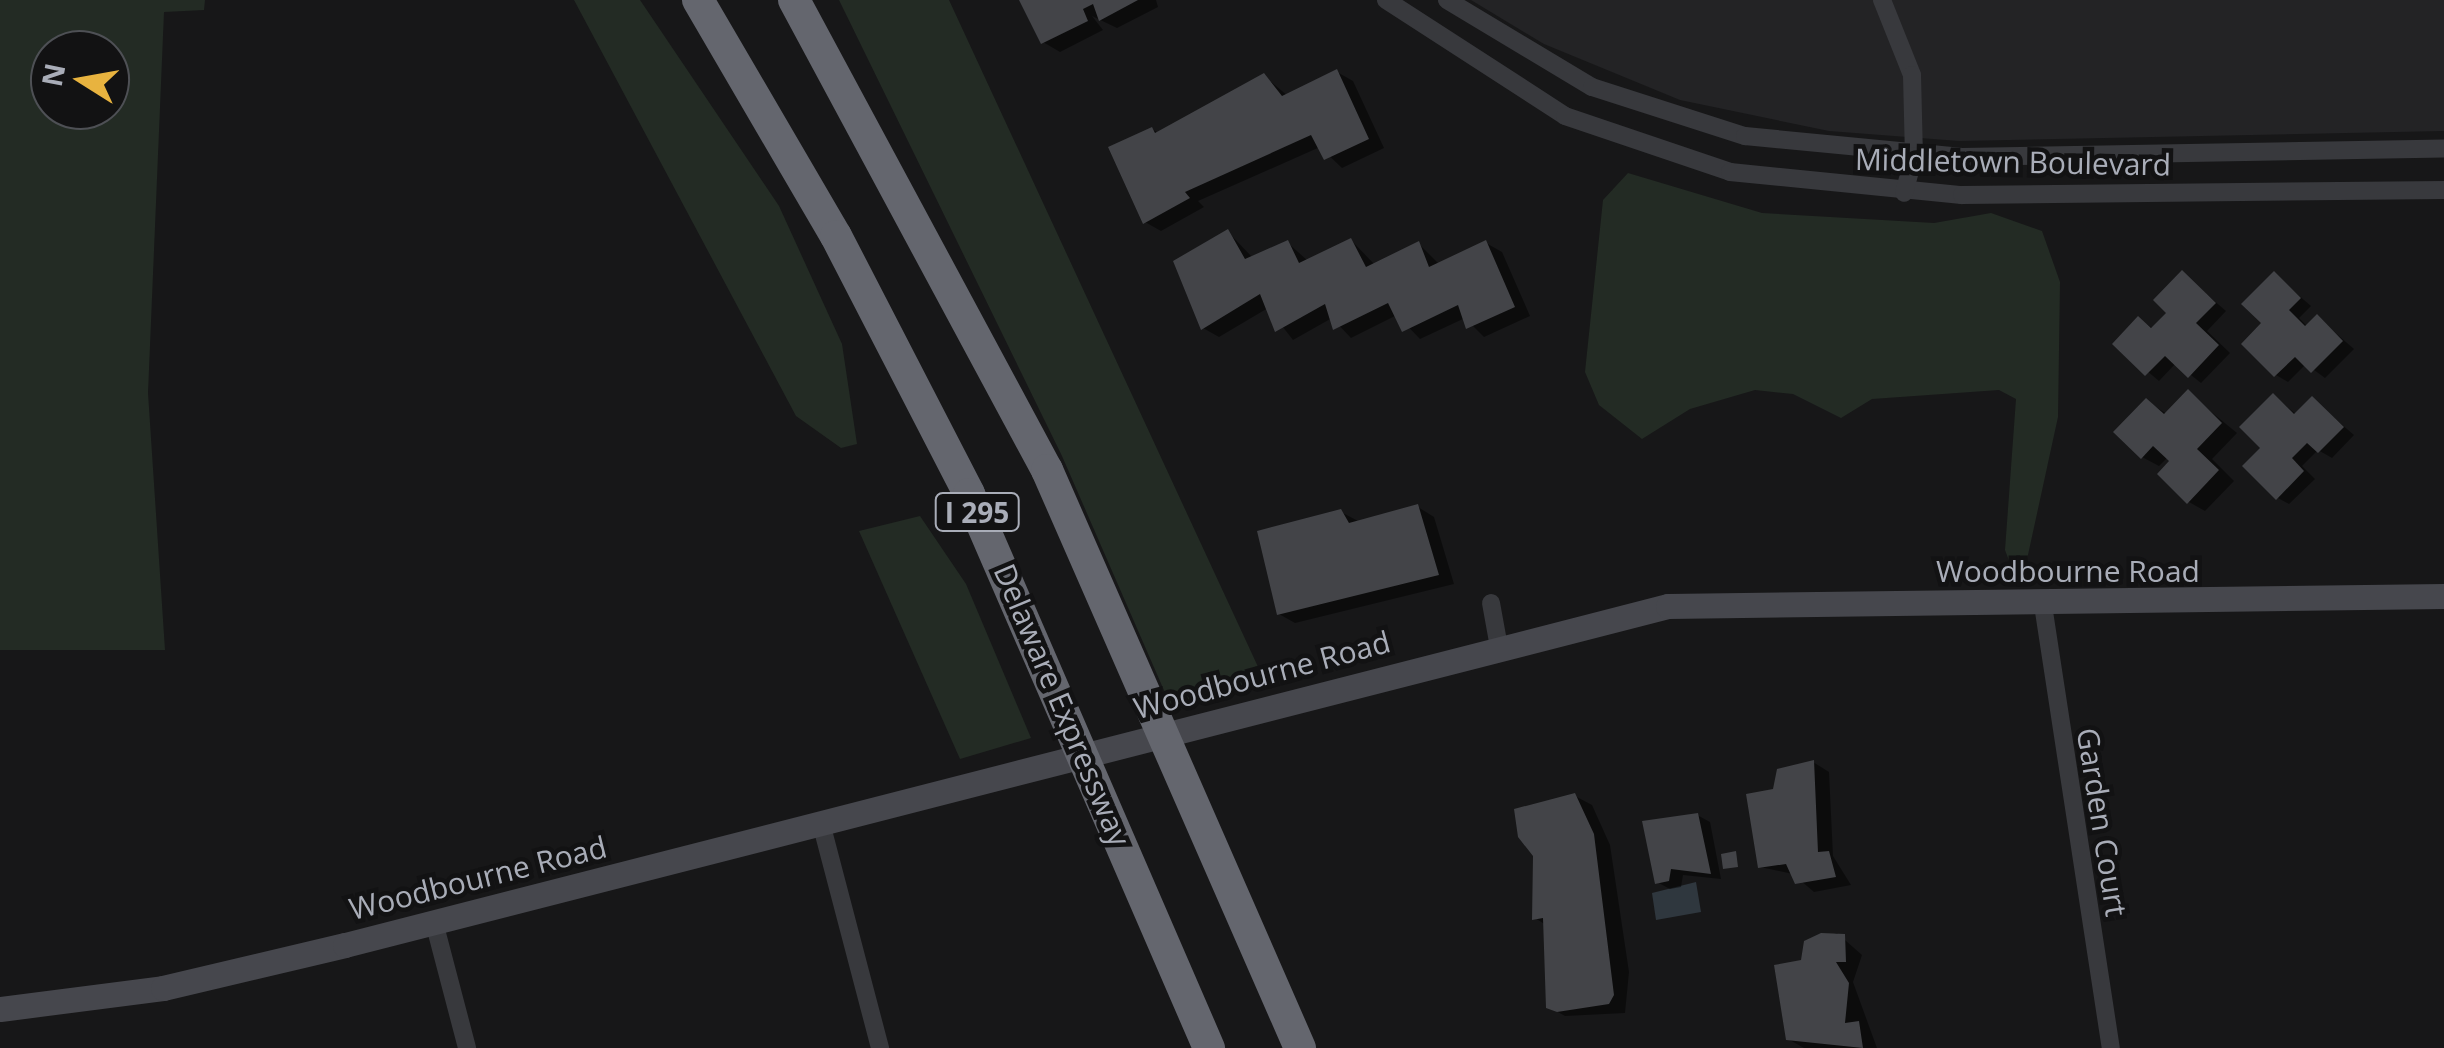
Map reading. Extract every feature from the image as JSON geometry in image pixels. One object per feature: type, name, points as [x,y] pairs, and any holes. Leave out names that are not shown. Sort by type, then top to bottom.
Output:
[{"type":"highway","name":"Delaware Expressway","points":[[698,0],[836,236],[969,494],[1209,1048]]},
{"type":"highway","name":"I 295","points":[[794,0],[1047,470],[1300,1048]]},
{"type":"main road","name":"Woodbourne Road","points":[[0,1009],[163,988],[1668,606],[2444,596]]},
{"type":"street","name":"Middletown Boulevard","points":[[1386,0],[1529,98],[1632,144],[1730,172],[1904,193],[2444,190]]},
{"type":"street","name":"Middletown Boulevard","points":[[1447,0],[1547,66],[1654,111],[1745,136],[1914,156],[2444,150]]},
{"type":"street","points":[[1882,0],[1912,75],[1914,156],[1904,193]]},
{"type":"street","points":[[1491,603],[1499,647]]},
{"type":"street","name":"Garden Court","points":[[2043,604],[2111,1048]]},
{"type":"street","points":[[821,824],[880,1048]]},
{"type":"street","points":[[434,922],[467,1048]]},
{"type":"shaded area","points":[[0,0],[205,0],[204,10],[164,12],[148,393],[165,650],[0,650]]},
{"type":"shaded area","points":[[574,0],[640,0],[779,206],[842,344],[857,444],[841,448],[796,416]]},
{"type":"shaded area","points":[[839,0],[949,0],[1266,684],[1173,711],[1062,456]]},
{"type":"shaded area","points":[[1471,0],[2444,0],[2444,131],[1959,141],[1829,131],[1680,100],[1544,44]]},
{"type":"shaded area","points":[[1628,173],[1762,213],[1934,223],[1991,213],[2042,231],[2060,282],[2058,417],[2026,564],[2011,566],[2005,550],[2016,399],[1999,390],[1872,399],[1841,418],[1793,394],[1755,390],[1690,409],[1642,439],[1599,405],[1585,372],[1603,200]]},
{"type":"shaded area","points":[[920,516],[966,584],[1031,738],[960,759],[859,531]]},
{"type":"shaded area","points":[[1696,882],[1701,912],[1656,920],[1652,893]]},
{"type":"building","points":[[1019,0],[1138,0],[1099,21],[1093,4],[1083,9],[1088,21],[1041,44]]},
{"type":"building","points":[[1337,69],[1369,139],[1324,160],[1311,135],[1185,192],[1190,198],[1143,224],[1108,147],[1152,127],[1155,133],[1264,73],[1282,96]]},
{"type":"building","points":[[1228,229],[1245,259],[1288,240],[1299,263],[1351,238],[1366,267],[1419,241],[1429,267],[1486,240],[1515,307],[1466,329],[1458,305],[1402,332],[1388,303],[1333,330],[1325,304],[1275,332],[1260,294],[1201,330],[1173,261]]},
{"type":"building","points":[[2182,270],[2216,303],[2196,323],[2219,345],[2188,378],[2165,356],[2145,376],[2112,344],[2138,316],[2151,328],[2166,313],[2153,300]]},
{"type":"building","points":[[2274,271],[2301,298],[2289,310],[2305,326],[2317,314],[2343,341],[2311,373],[2295,357],[2274,377],[2241,344],[2261,323],[2241,304]]},
{"type":"building","points":[[2188,389],[2222,423],[2197,449],[2219,470],[2187,504],[2157,474],[2169,461],[2153,446],[2141,459],[2113,432],[2146,398],[2164,414]]},
{"type":"building","points":[[2273,393],[2294,414],[2312,396],[2344,427],[2318,453],[2307,443],[2292,458],[2304,471],[2276,500],[2242,466],[2260,448],[2239,427]]},
{"type":"building","points":[[1418,504],[1439,575],[1277,615],[1257,531],[1341,509],[1349,523]]},
{"type":"building","points":[[1814,760],[1818,852],[1829,851],[1836,877],[1795,884],[1786,864],[1758,868],[1746,794],[1773,789],[1777,769]]},
{"type":"building","points":[[1575,793],[1594,834],[1614,995],[1609,1004],[1557,1012],[1546,1008],[1543,918],[1532,920],[1533,856],[1518,837],[1514,809]]},
{"type":"building","points":[[1698,813],[1711,874],[1671,869],[1669,881],[1655,884],[1642,821]]},
{"type":"building","points":[[1736,851],[1738,867],[1723,869],[1721,854]]},
{"type":"building","points":[[1821,933],[1845,934],[1846,962],[1836,962],[1849,983],[1845,1023],[1859,1021],[1863,1048],[1786,1040],[1774,965],[1801,960],[1804,941]]}]
